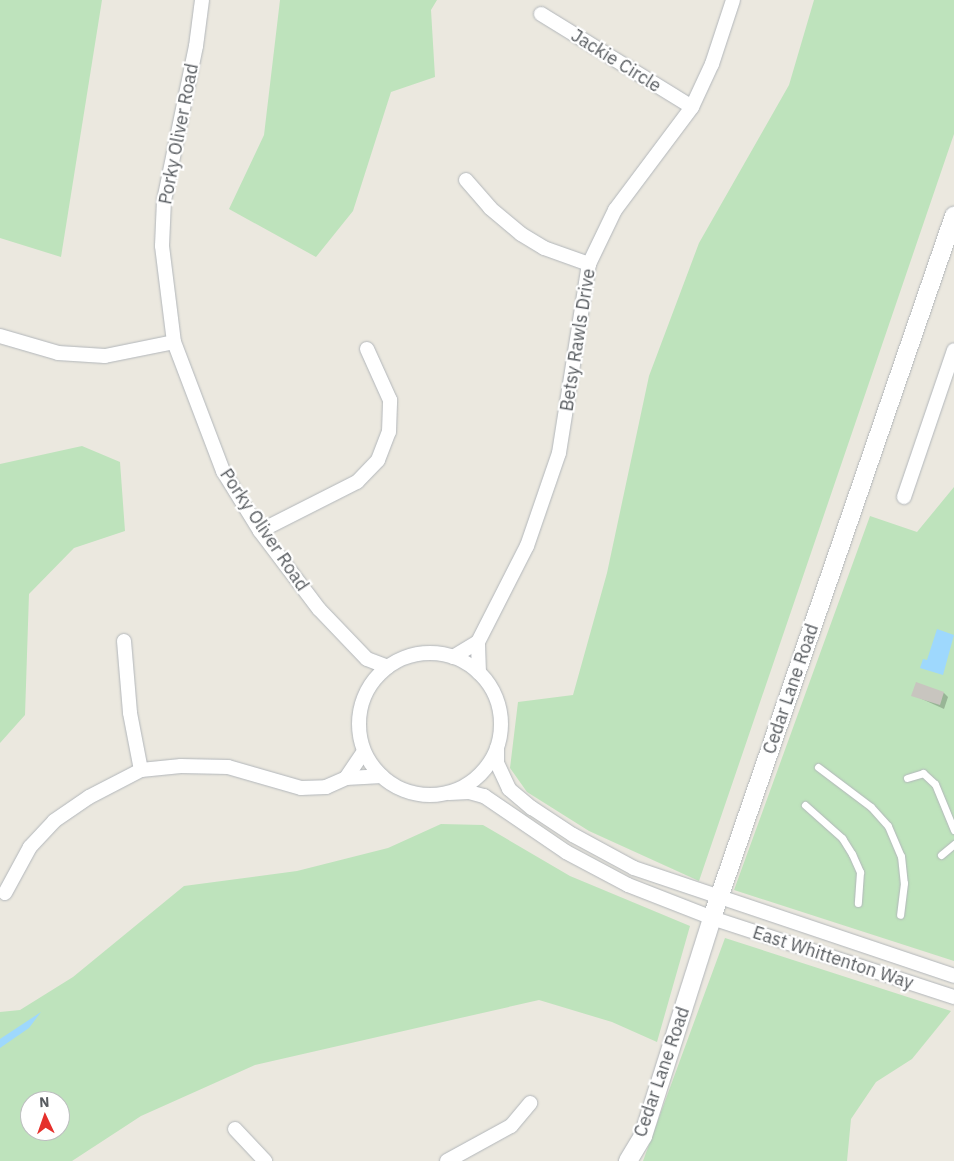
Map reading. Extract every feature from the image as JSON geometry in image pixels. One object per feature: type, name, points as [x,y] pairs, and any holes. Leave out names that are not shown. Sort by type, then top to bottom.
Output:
[{"type":"street","name":"Porky Oliver Road","points":[[202,0],[196,46],[164,200],[163,264],[174,342],[223,471],[260,530],[318,609],[367,659],[388,667]]},
{"type":"street","name":"Betsy Rawls Drive","points":[[479,673],[478,642],[527,546],[559,453],[589,264],[615,210],[692,107],[712,64],[733,0]]},
{"type":"street","name":"Jackie Circle","points":[[541,14],[692,107]]},
{"type":"street","points":[[466,180],[490,208],[521,234],[544,248],[589,264]]},
{"type":"street","name":"Cedar Lane Road","points":[[628,1161],[643,1136],[712,918],[954,216]]},
{"type":"street","points":[[0,336],[58,353],[105,356],[174,342]]},
{"type":"street","points":[[260,530],[357,482],[378,460],[389,432],[390,400],[367,348]]},
{"type":"street","points":[[904,497],[954,350]]},
{"type":"street","points":[[124,641],[130,713],[141,770]]},
{"type":"street","points":[[453,657],[478,642]]},
{"type":"street","points":[[419,654],[453,657],[479,673],[498,703],[501,728],[498,748],[480,775],[449,793],[410,792],[382,776],[364,751],[359,717],[370,687],[388,667],[419,654]]},
{"type":"street","points":[[367,659],[370,687]]},
{"type":"street","name":"East Whittenton Way","points":[[498,748],[497,763],[509,788],[532,808],[634,868],[719,899],[954,976]]},
{"type":"street","points":[[346,778],[364,751]]},
{"type":"street","points":[[5,894],[30,847],[54,821],[88,797],[141,770],[182,766],[228,767],[301,788],[326,787],[346,778],[382,776]]},
{"type":"street","name":"East Whittenton Way","points":[[449,793],[469,792],[484,796],[599,871],[712,918],[954,997]]},
{"type":"street","points":[[447,1161],[511,1126],[530,1103]]},
{"type":"street","points":[[235,1129],[265,1161]]},
{"type":"lane","points":[[818,766],[872,807],[888,826],[901,856],[904,883],[900,915]]},
{"type":"lane","points":[[907,778],[923,773],[935,784],[954,830]]},
{"type":"lane","points":[[805,805],[842,838],[852,854],[860,872],[858,903]]},
{"type":"lane","points":[[941,855],[954,844]]},
{"type":"green space","points":[[0,0],[102,0],[61,257],[0,238]]},
{"type":"green space","points":[[280,0],[437,0],[431,10],[435,77],[391,92],[353,211],[316,257],[229,209],[264,135]]},
{"type":"green space","points":[[814,0],[954,0],[954,134],[699,881],[589,831],[527,792],[510,768],[518,702],[573,695],[607,573],[649,376],[699,243],[789,85]]},
{"type":"green space","points":[[82,446],[120,462],[125,531],[74,548],[29,594],[25,715],[0,743],[0,464]]},
{"type":"green space","points":[[954,487],[954,961],[734,890],[870,516],[917,532]]},
{"type":"green space","points":[[441,824],[483,825],[570,876],[690,926],[657,1042],[612,1022],[539,1000],[255,1065],[141,1116],[72,1161],[0,1161],[0,1012],[20,1010],[73,977],[184,886],[297,871],[388,848]]},
{"type":"green space","points":[[725,938],[951,1011],[912,1059],[876,1082],[851,1119],[847,1161],[643,1161]]},
{"type":"water","points":[[937,629],[954,635],[943,675],[920,668],[923,659],[927,660]]},
{"type":"water","points":[[41,1012],[29,1028],[0,1048],[0,1039]]},
{"type":"building","points":[[916,682],[944,692],[940,705],[911,696]]}]
